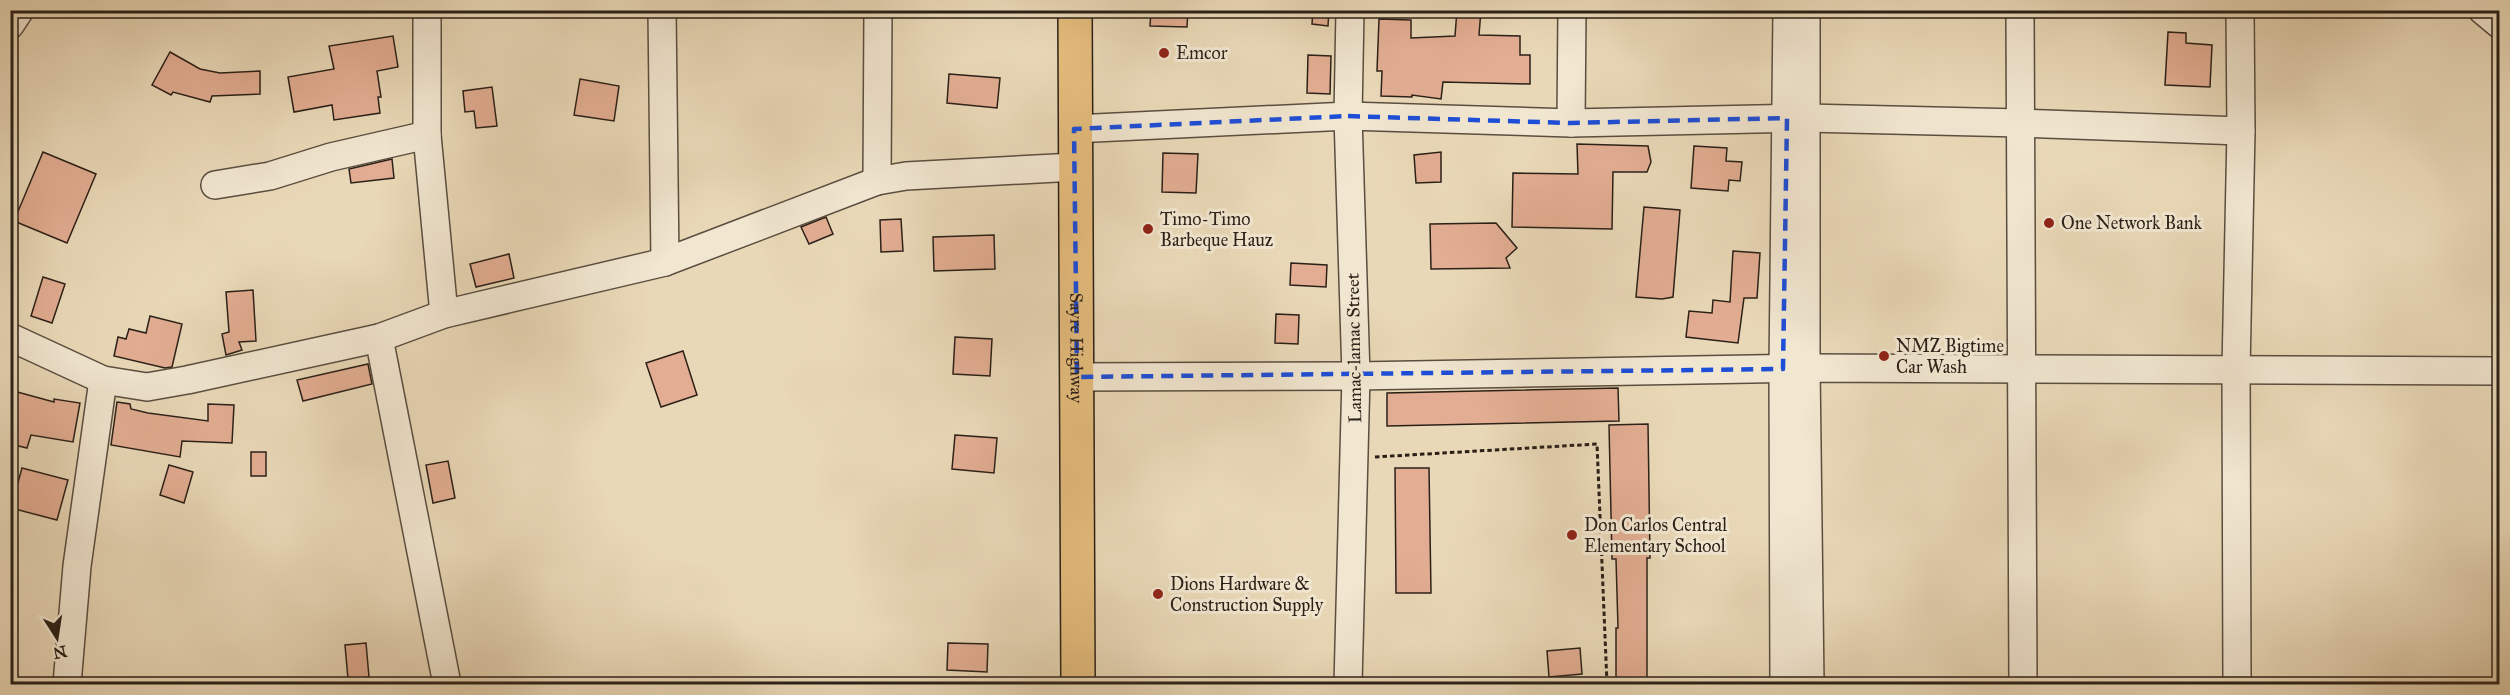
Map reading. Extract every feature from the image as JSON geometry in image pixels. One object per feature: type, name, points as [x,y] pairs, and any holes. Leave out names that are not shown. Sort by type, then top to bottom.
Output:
[{"type":"highway","name":"Sayre Highway","points":[[1075,10],[1078,684]]},
{"type":"street","points":[[10,26],[20,10]]},
{"type":"street","points":[[427,10],[427,135],[444,314]]},
{"type":"street","points":[[662,10],[665,262]]},
{"type":"street","points":[[877,181],[878,10]]},
{"type":"street","name":"Lamac-lamac Street","points":[[1348,684],[1356,376],[1348,116],[1350,10]]},
{"type":"street","points":[[1571,123],[1572,10]]},
{"type":"street","points":[[1787,10],[1796,118]]},
{"type":"street","points":[[1784,684],[1794,368],[1796,118],[1806,10]]},
{"type":"street","points":[[2020,10],[2023,684]]},
{"type":"street","points":[[2237,684],[2236,369],[2241,131],[2240,10]]},
{"type":"street","points":[[2482,10],[2499,25]]},
{"type":"street","points":[[1074,129],[1348,116],[1571,123],[1796,118],[2241,131]]},
{"type":"street","points":[[215,185],[270,176],[331,157],[427,135]]},
{"type":"street","points":[[10,337],[103,380],[147,387],[379,338],[444,314],[665,262],[877,181],[906,176],[1075,167]]},
{"type":"street","points":[[379,338],[447,684]]},
{"type":"street","points":[[1794,368],[1810,684]]},
{"type":"street","points":[[1077,376],[1356,376],[1794,368],[2499,371]]},
{"type":"street","points":[[67,684],[80,543],[103,380]]},
{"type":"path","points":[[1354,459],[1597,444],[1607,684]]},
{"type":"highlighted area","points":[[1348,116],[1571,123],[1787,118],[1783,369],[1077,377],[1074,129]]},
{"type":"building","points":[[1151,10],[1188,10],[1187,27],[1150,26]]},
{"type":"building","points":[[1313,10],[1329,10],[1328,26],[1312,24]]},
{"type":"building","points":[[1457,10],[1481,10],[1479,35],[1520,36],[1520,55],[1530,55],[1530,84],[1443,82],[1441,99],[1412,95],[1412,97],[1381,96],[1382,71],[1377,71],[1379,19],[1411,20],[1411,38],[1455,36]]},
{"type":"building","points":[[2168,32],[2186,33],[2186,43],[2212,45],[2210,87],[2165,85]]},
{"type":"building","points":[[393,36],[398,67],[377,71],[381,97],[378,97],[380,113],[334,120],[332,105],[294,112],[288,77],[334,69],[329,46]]},
{"type":"building","points":[[170,52],[200,69],[220,73],[260,71],[260,94],[212,96],[210,102],[173,92],[171,95],[152,85]]},
{"type":"building","points":[[1308,55],[1331,56],[1330,94],[1307,93]]},
{"type":"building","points":[[949,74],[1000,78],[997,108],[947,103]]},
{"type":"building","points":[[580,79],[619,86],[614,121],[574,115]]},
{"type":"building","points":[[492,87],[497,126],[476,128],[474,111],[465,112],[463,91]]},
{"type":"building","points":[[1577,144],[1648,146],[1651,162],[1647,172],[1613,172],[1612,229],[1512,227],[1513,173],[1578,174]]},
{"type":"building","points":[[1694,146],[1727,148],[1726,161],[1742,162],[1740,181],[1729,180],[1728,191],[1691,188]]},
{"type":"building","points":[[43,152],[96,174],[67,243],[14,221]]},
{"type":"building","points":[[1441,152],[1441,182],[1416,183],[1414,155]]},
{"type":"building","points":[[1163,153],[1198,154],[1196,193],[1162,192]]},
{"type":"building","points":[[392,159],[394,178],[351,183],[349,169]]},
{"type":"building","points":[[1644,207],[1680,210],[1673,297],[1662,299],[1636,297]]},
{"type":"building","points":[[826,217],[833,234],[809,244],[801,227]]},
{"type":"building","points":[[901,219],[903,251],[881,252],[880,220]]},
{"type":"building","points":[[1496,223],[1517,248],[1506,258],[1510,268],[1431,269],[1430,224]]},
{"type":"building","points":[[994,235],[995,269],[934,271],[933,237]]},
{"type":"building","points":[[1733,251],[1760,253],[1757,298],[1744,298],[1738,343],[1686,337],[1689,311],[1712,313],[1713,300],[1730,302]]},
{"type":"building","points":[[509,254],[514,278],[476,287],[470,264]]},
{"type":"building","points":[[1291,263],[1327,265],[1326,287],[1290,285]]},
{"type":"building","points":[[43,277],[65,284],[52,323],[31,316]]},
{"type":"building","points":[[253,290],[256,341],[239,342],[242,350],[226,355],[222,334],[229,332],[226,292]]},
{"type":"building","points":[[1276,314],[1299,315],[1298,344],[1275,343]]},
{"type":"building","points":[[150,316],[182,324],[172,367],[165,368],[114,356],[118,337],[126,339],[129,329],[146,333]]},
{"type":"building","points":[[955,337],[992,339],[990,376],[953,374]]},
{"type":"building","points":[[683,351],[697,395],[661,407],[646,363]]},
{"type":"building","points":[[368,364],[372,384],[303,401],[297,380]]},
{"type":"building","points":[[1618,388],[1619,421],[1387,426],[1387,393]]},
{"type":"building","points":[[10,390],[54,402],[54,399],[80,403],[73,442],[31,435],[27,448],[10,444]]},
{"type":"building","points":[[117,402],[130,404],[131,409],[148,413],[208,421],[208,404],[234,405],[232,443],[182,441],[180,457],[111,445]]},
{"type":"building","points":[[1648,424],[1650,558],[1647,558],[1647,684],[1616,684],[1616,628],[1618,628],[1616,559],[1612,559],[1609,425]]},
{"type":"building","points":[[955,435],[997,438],[994,473],[952,469]]},
{"type":"building","points":[[251,452],[266,452],[266,476],[251,476]]},
{"type":"building","points":[[448,461],[455,498],[433,503],[426,465]]},
{"type":"building","points":[[169,465],[193,472],[184,503],[160,495]]},
{"type":"building","points":[[22,468],[68,480],[57,520],[11,508]]},
{"type":"building","points":[[1395,468],[1429,468],[1431,593],[1396,593]]},
{"type":"building","points":[[366,643],[369,677],[348,679],[345,645]]},
{"type":"building","points":[[948,643],[988,644],[987,672],[947,670]]},
{"type":"building","points":[[1580,648],[1582,674],[1549,677],[1547,651]]},
{"type":"place","name":"Emcor","points":[[1164,53]]},
{"type":"place","name":"One Network Bank","points":[[2049,223]]},
{"type":"place","name":"Timo-Timo Barbeque Hauz","points":[[1148,229]]},
{"type":"place","name":"NMZ Bigtime Car Wash","points":[[1884,356]]},
{"type":"place","name":"Don Carlos Central Elementary School","points":[[1572,535]]},
{"type":"place","name":"Dions Hardware & Construction Supply","points":[[1158,594]]}]
